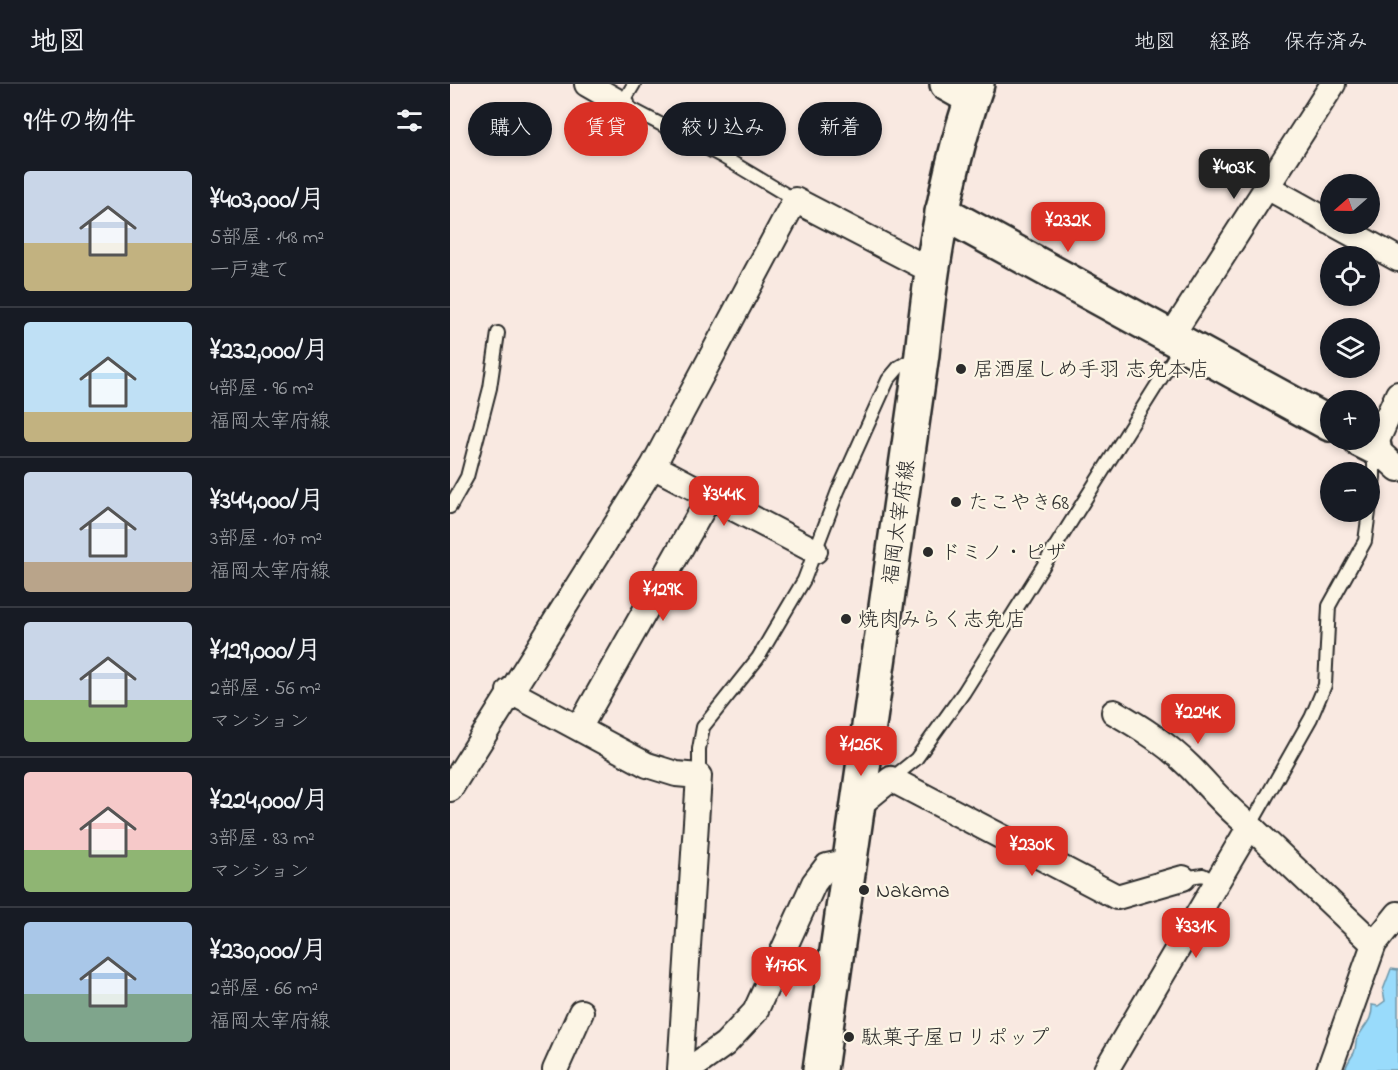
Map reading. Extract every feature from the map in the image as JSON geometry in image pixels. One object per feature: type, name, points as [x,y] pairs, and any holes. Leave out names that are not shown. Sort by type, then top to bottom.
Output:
[{"type":"main road","name":"福岡太宰府線","points":[[820,1070],[922,354],[930,270],[965,89]]},
{"type":"main road","points":[[942,212],[1320,419]]},
{"type":"street","points":[[587,84],[628,94]]},
{"type":"street","points":[[1177,342],[1267,187],[1333,84]]},
{"type":"street","points":[[1267,187],[1320,216]]},
{"type":"street","points":[[450,789],[509,691],[653,466],[795,200],[930,270]]},
{"type":"street","points":[[1352,234],[1398,259]]},
{"type":"street","points":[[1380,422],[1398,394]]},
{"type":"street","points":[[1375,450],[1398,469]]},
{"type":"street","points":[[653,466],[815,551]]},
{"type":"street","points":[[579,728],[710,496]]},
{"type":"street","points":[[509,691],[647,765],[676,774],[699,776],[680,1068],[697,1064],[725,1044],[755,1012],[774,975],[787,938],[814,884],[827,866],[850,861]]},
{"type":"street","points":[[1114,712],[1155,735],[1190,766],[1233,814],[1250,826],[1374,944]]},
{"type":"street","points":[[858,806],[891,779],[1117,897],[1183,878]]},
{"type":"street","points":[[1106,1070],[1250,826]]},
{"type":"street","points":[[1329,1070],[1374,944],[1398,914]]},
{"type":"street","points":[[555,1070],[581,1012]]},
{"type":"lane","points":[[628,94],[723,158],[795,200]]},
{"type":"lane","points":[[450,507],[466,477],[490,388],[498,333]]},
{"type":"lane","points":[[891,779],[916,759],[964,693],[1177,342]]},
{"type":"lane","points":[[699,776],[699,749],[703,727],[758,658],[804,580],[838,491],[888,380],[899,367],[922,354]]},
{"type":"lane","points":[[1250,826],[1311,718],[1325,685],[1329,606],[1365,541],[1367,522]]},
{"type":"lane","points":[[1183,878],[1203,875],[1217,883]]},
{"type":"water","points":[[1391,969],[1398,970],[1398,1070],[1345,1070],[1355,1051],[1357,1039],[1369,1019],[1372,1005],[1378,1006],[1385,1001],[1383,990]]},
{"type":"place","name":"居酒屋しめ手羽 志免本店","points":[[961,369]]},
{"type":"place","name":"たこやき68","points":[[956,502]]},
{"type":"place","name":"ドミノ・ピザ","points":[[928,552]]},
{"type":"place","name":"焼肉みらく志免店","points":[[846,619]]},
{"type":"place","name":"Nakama","points":[[864,890]]},
{"type":"place","name":"駄菓子屋ロリポップ","points":[[849,1037]]}]
